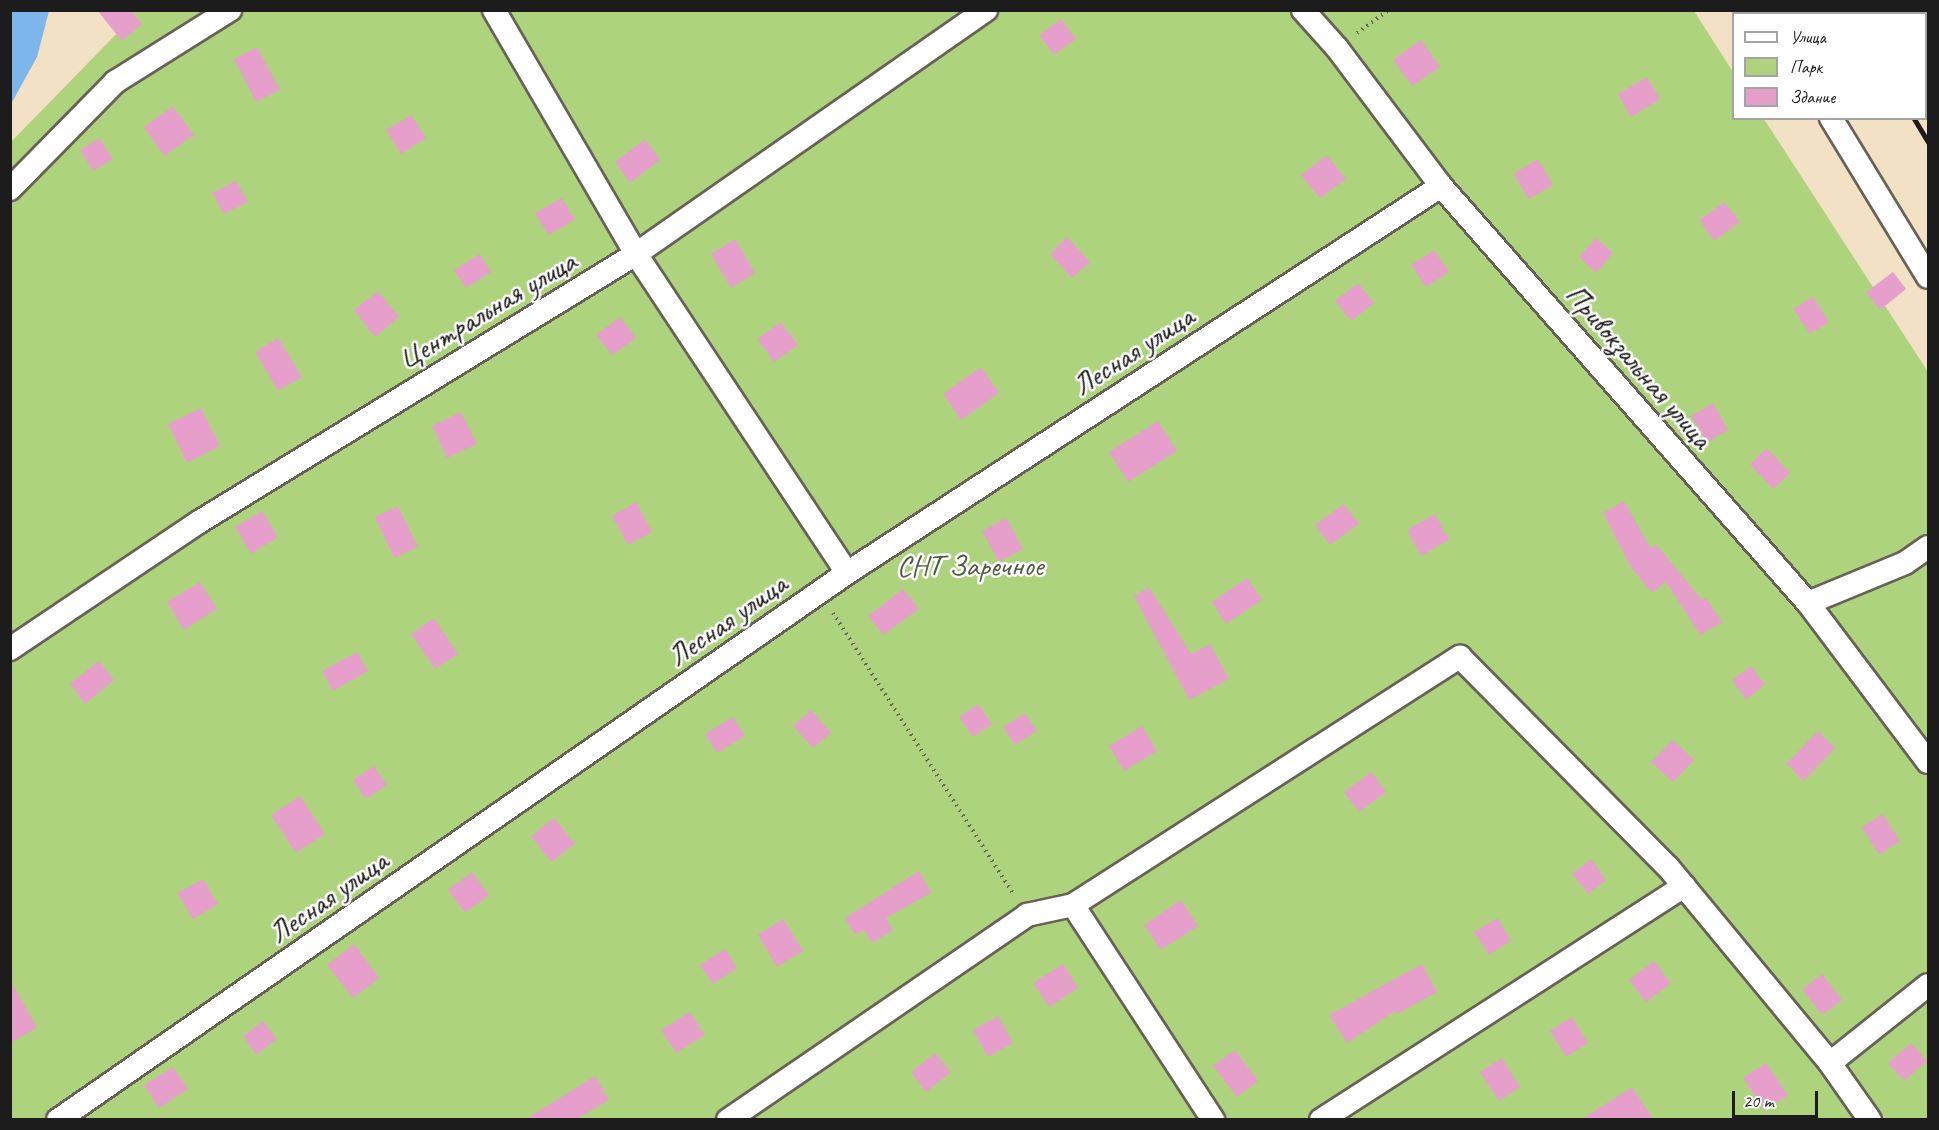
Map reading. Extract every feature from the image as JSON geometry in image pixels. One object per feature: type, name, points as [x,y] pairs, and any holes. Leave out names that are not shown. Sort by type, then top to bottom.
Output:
[{"type":"street","points":[[10,189],[115,82],[230,10]]},
{"type":"street","points":[[494,10],[636,254],[847,573]]},
{"type":"street","name":"Центральная улица","points":[[10,649],[199,522],[636,254],[986,10]]},
{"type":"street","name":"Привокзальная улица","points":[[1303,10],[1337,48],[1441,186],[1808,603],[1929,762]]},
{"type":"street","points":[[1832,120],[1929,277]]},
{"type":"street","name":"Лесная улица","points":[[58,1119],[847,573],[1441,186]]},
{"type":"street","points":[[1808,603],[1905,563],[1929,548]]},
{"type":"street","points":[[728,1119],[1027,915],[1073,905],[1460,657],[1684,886],[1830,1063],[1864,1117]]},
{"type":"street","points":[[1322,1119],[1684,886]]},
{"type":"street","points":[[1073,905],[1213,1119]]},
{"type":"street","points":[[1830,1063],[1929,985]]},
{"type":"path","points":[[1337,48],[1389,10]]},
{"type":"path","points":[[847,573],[832,613],[1027,915]]},
{"type":"green space","name":"СНТ Заречное","points":[[131,11],[1694,11],[1732,70],[1732,120],[1765,120],[1928,372],[1928,1119],[11,1120],[11,142],[126,24]]},
{"type":"water","points":[[11,10],[49,11],[37,57],[11,104]]},
{"type":"building","points":[[97,10],[131,10],[142,24],[122,41]]},
{"type":"building","points":[[1061,19],[1076,39],[1054,55],[1039,35]]},
{"type":"building","points":[[1421,40],[1440,67],[1412,86],[1393,60]]},
{"type":"building","points":[[257,47],[280,90],[256,102],[234,59]]},
{"type":"building","points":[[1647,77],[1660,99],[1631,117],[1618,94]]},
{"type":"building","points":[[173,106],[194,135],[164,156],[144,127]]},
{"type":"building","points":[[411,115],[426,138],[401,154],[386,130]]},
{"type":"building","points":[[99,138],[113,159],[93,171],[80,150]]},
{"type":"building","points":[[645,139],[660,160],[630,183],[615,162]]},
{"type":"building","points":[[1327,155],[1346,179],[1320,198],[1301,175]]},
{"type":"building","points":[[1538,159],[1553,185],[1529,199],[1513,174]]},
{"type":"building","points":[[236,181],[248,202],[224,214],[212,193]]},
{"type":"building","points":[[562,198],[575,220],[548,235],[535,213]]},
{"type":"building","points":[[1725,202],[1740,222],[1714,241],[1699,220]]},
{"type":"building","points":[[1067,237],[1090,262],[1072,278],[1050,254]]},
{"type":"building","points":[[1596,238],[1613,253],[1596,273],[1579,257]]},
{"type":"building","points":[[735,239],[755,273],[731,288],[711,254]]},
{"type":"building","points":[[1434,250],[1449,272],[1426,287],[1411,265]]},
{"type":"building","points":[[480,254],[491,272],[466,288],[454,270]]},
{"type":"building","points":[[1893,272],[1906,289],[1880,310],[1866,292]]},
{"type":"building","points":[[1358,283],[1374,303],[1351,321],[1335,301]]},
{"type":"building","points":[[378,291],[399,317],[375,337],[354,310]]},
{"type":"building","points":[[1813,297],[1829,322],[1810,334],[1793,309]]},
{"type":"building","points":[[620,317],[636,338],[612,355],[596,335]]},
{"type":"building","points":[[781,322],[798,345],[774,362],[757,339]]},
{"type":"building","points":[[278,338],[302,377],[278,391],[255,352]]},
{"type":"building","points":[[981,367],[999,393],[961,420],[943,394]]},
{"type":"building","points":[[1713,403],[1728,430],[1707,442],[1691,416]]},
{"type":"building","points":[[201,408],[220,446],[187,463],[168,424]]},
{"type":"building","points":[[461,412],[477,444],[447,458],[432,426]]},
{"type":"building","points":[[1158,421],[1177,451],[1128,482],[1109,452]]},
{"type":"building","points":[[1767,448],[1790,473],[1773,489],[1750,464]]},
{"type":"building","points":[[1624,501],[1651,549],[1656,544],[1702,600],[1706,598],[1722,622],[1700,635],[1666,582],[1652,593],[1630,566],[1603,513]]},
{"type":"building","points":[[636,502],[652,532],[628,545],[612,516]]},
{"type":"building","points":[[1344,504],[1359,524],[1330,545],[1315,525]]},
{"type":"building","points":[[398,506],[418,547],[394,558],[375,517]]},
{"type":"building","points":[[262,511],[278,537],[251,554],[235,527]]},
{"type":"building","points":[[1435,514],[1449,540],[1421,556],[1407,530]]},
{"type":"building","points":[[1006,518],[1023,549],[999,562],[982,531]]},
{"type":"building","points":[[1247,578],[1262,600],[1226,624],[1212,602]]},
{"type":"building","points":[[200,582],[217,609],[184,630],[167,602]]},
{"type":"building","points":[[1149,587],[1191,654],[1210,644],[1229,679],[1189,700],[1134,596]]},
{"type":"building","points":[[903,589],[919,609],[883,635],[868,616]]},
{"type":"building","points":[[434,618],[458,654],[435,669],[411,634]]},
{"type":"building","points":[[357,652],[368,671],[333,691],[322,671]]},
{"type":"building","points":[[99,661],[114,680],[85,704],[70,684]]},
{"type":"building","points":[[1751,666],[1765,685],[1746,700],[1732,680]]},
{"type":"building","points":[[978,704],[992,724],[973,737],[959,717]]},
{"type":"building","points":[[811,710],[831,733],[813,748],[793,726]]},
{"type":"building","points":[[1025,713],[1037,731],[1015,745],[1003,727]]},
{"type":"building","points":[[733,717],[745,736],[717,753],[705,734]]},
{"type":"building","points":[[1142,726],[1157,751],[1124,771],[1109,746]]},
{"type":"building","points":[[1818,731],[1835,748],[1804,781],[1786,764]]},
{"type":"building","points":[[1673,740],[1694,760],[1673,782],[1651,762]]},
{"type":"building","points":[[374,766],[387,785],[366,799],[353,780]]},
{"type":"building","points":[[1372,772],[1386,792],[1359,812],[1344,792]]},
{"type":"building","points":[[300,796],[325,834],[296,853],[271,815]]},
{"type":"building","points":[[1883,814],[1900,841],[1879,855],[1862,827]]},
{"type":"building","points":[[554,818],[575,844],[551,862],[531,836]]},
{"type":"building","points":[[1591,859],[1606,880],[1588,894],[1572,874]]},
{"type":"building","points":[[919,871],[931,893],[886,918],[893,930],[872,943],[864,930],[855,935],[845,918]]},
{"type":"building","points":[[472,872],[489,895],[465,913],[448,890]]},
{"type":"building","points":[[203,879],[218,904],[193,919],[177,893]]},
{"type":"building","points":[[1181,900],[1198,926],[1161,950],[1144,925]]},
{"type":"building","points":[[1497,918],[1511,941],[1489,955],[1474,932]]},
{"type":"building","points":[[783,919],[803,951],[777,967],[758,935]]},
{"type":"building","points":[[354,944],[379,978],[353,998],[327,965]]},
{"type":"building","points":[[725,949],[737,968],[713,984],[700,965]]},
{"type":"building","points":[[1654,961],[1671,983],[1646,1002],[1629,980]]},
{"type":"building","points":[[1063,964],[1078,988],[1049,1007],[1033,983]]},
{"type":"building","points":[[1422,964],[1437,992],[1397,1014],[1395,1011],[1347,1043],[1329,1015]]},
{"type":"building","points":[[1822,974],[1842,1000],[1822,1015],[1802,989]]},
{"type":"building","points":[[10,979],[37,1028],[10,1043]]},
{"type":"building","points":[[690,1012],[705,1035],[676,1053],[661,1030]]},
{"type":"building","points":[[998,1016],[1013,1043],[988,1057],[973,1030]]},
{"type":"building","points":[[1572,1017],[1588,1043],[1566,1057],[1550,1031]]},
{"type":"building","points":[[263,1021],[277,1039],[256,1055],[243,1036]]},
{"type":"building","points":[[1911,1043],[1927,1061],[1904,1081],[1888,1063]]},
{"type":"building","points":[[1235,1050],[1258,1081],[1237,1097],[1213,1066]]},
{"type":"building","points":[[935,1053],[951,1072],[926,1092],[911,1072]]},
{"type":"building","points":[[1502,1058],[1520,1087],[1499,1101],[1480,1072]]},
{"type":"building","points":[[1766,1063],[1788,1095],[1765,1111],[1743,1078]]},
{"type":"building","points":[[173,1067],[188,1089],[159,1108],[144,1085]]},
{"type":"building","points":[[595,1076],[609,1100],[577,1119],[526,1119]]},
{"type":"building","points":[[1632,1087],[1653,1119],[1582,1119]]},
{"type":"railway","points":[[1915,120],[1928,141]]}]
